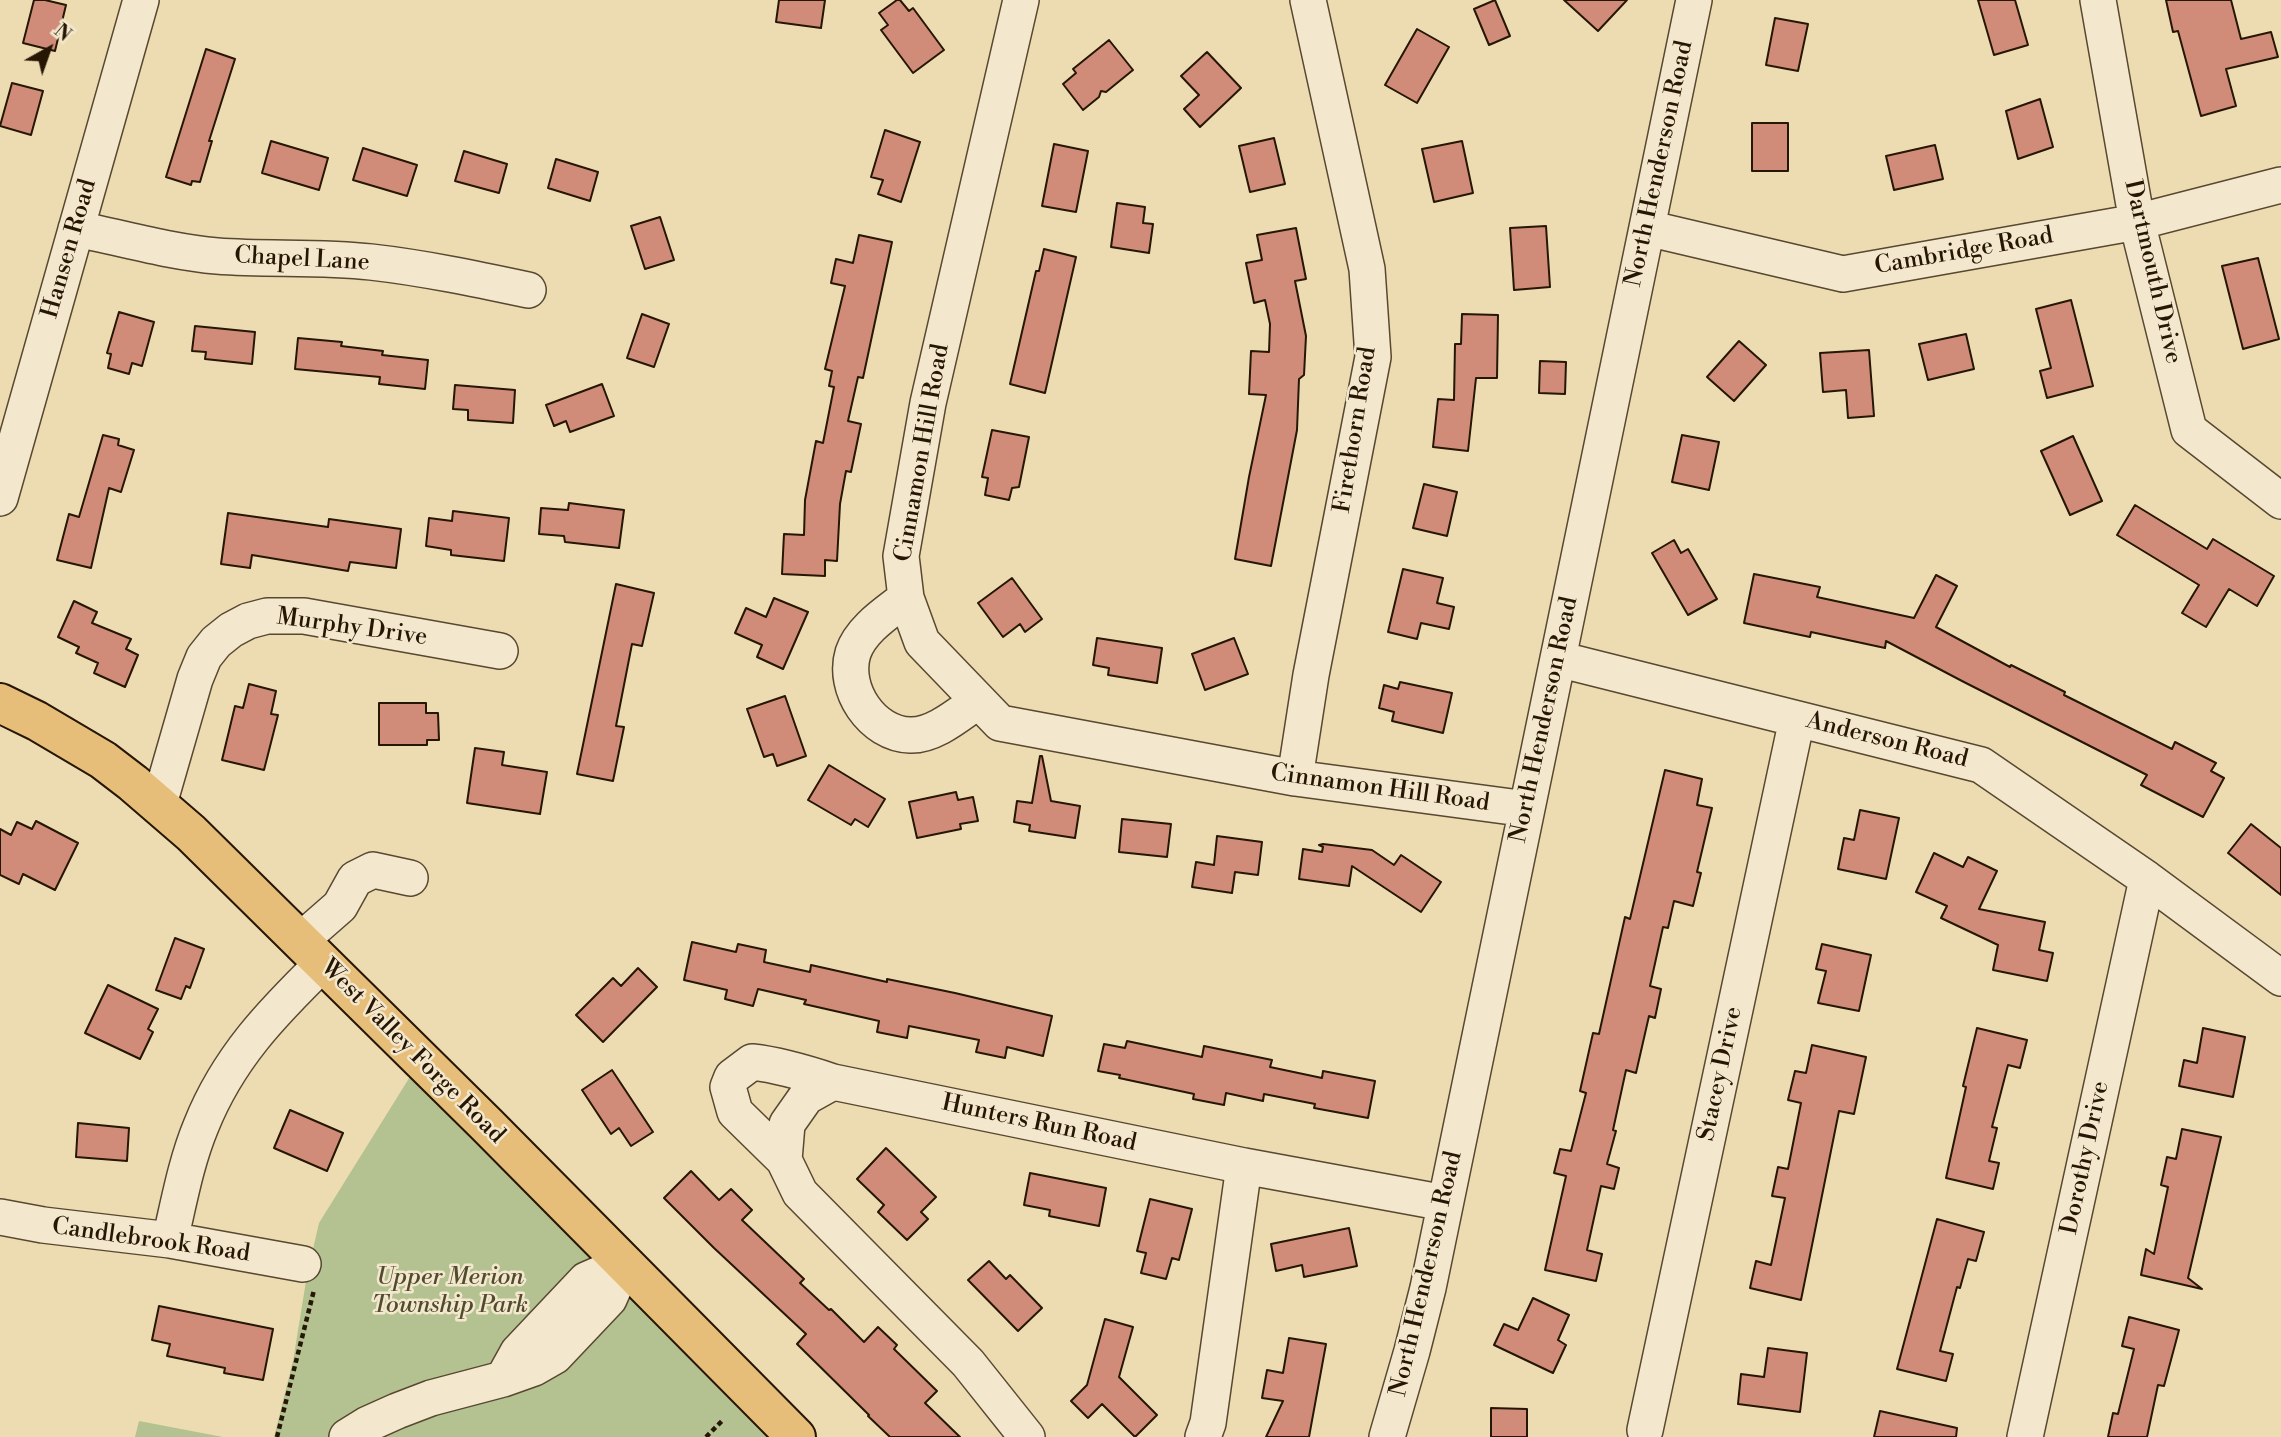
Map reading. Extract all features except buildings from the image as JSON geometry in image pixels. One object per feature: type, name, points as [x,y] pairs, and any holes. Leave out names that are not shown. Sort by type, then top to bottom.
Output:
[{"type":"main road","name":"West Valley Forge Road","points":[[0,703],[37,721],[103,760],[159,804],[625,1263],[796,1437]]},
{"type":"street","name":"Hansen Road","points":[[0,498],[141,0]]},
{"type":"street","name":"Cinnamon Hill Road","points":[[1021,0],[928,403],[901,556],[905,598],[922,642],[1000,723],[1295,778],[1527,809]]},
{"type":"street","name":"Firethorn Road","points":[[1295,778],[1311,675],[1373,357],[1367,269],[1308,0]]},
{"type":"street","name":"North Henderson Road","points":[[1387,1437],[1412,1351],[1445,1203],[1694,0]]},
{"type":"street","name":"Dartmouth Drive","points":[[2098,0],[2137,222],[2189,430],[2281,501]]},
{"type":"street","name":"Cambridge Road","points":[[1647,228],[1843,274],[2137,222],[2281,185]]},
{"type":"street","name":"Chapel Lane","points":[[76,229],[217,256],[313,257],[370,262],[418,268],[528,290]]},
{"type":"street","points":[[905,598],[877,621],[854,652],[850,675],[853,689],[867,713],[885,728],[910,735],[924,733],[944,724],[978,701]]},
{"type":"street","name":"Murphy Drive","points":[[159,804],[195,679],[204,657],[216,642],[248,621],[267,616],[304,616],[500,651]]},
{"type":"street","name":"Anderson Road","points":[[1558,659],[1981,765],[2147,879],[2281,978]]},
{"type":"street","name":"Stacey Drive","points":[[1645,1430],[1797,719]]},
{"type":"street","points":[[170,1240],[189,1160],[217,1091],[237,1058],[312,952],[355,879],[373,870],[410,878]]},
{"type":"street","name":"Dorothy Drive","points":[[2025,1437],[2147,879]]},
{"type":"street","name":"Hunters Run Road","points":[[1027,1437],[968,1363],[800,1193],[784,1160],[735,1112],[728,1087],[732,1077],[752,1062],[795,1070],[833,1082],[1244,1166],[1445,1203]]},
{"type":"street","points":[[784,1160],[787,1124],[806,1097],[833,1082]]},
{"type":"street","points":[[1203,1437],[1208,1423],[1244,1166]]},
{"type":"street","name":"Candlebrook Road","points":[[0,1217],[43,1225],[170,1240],[308,1276]]},
{"type":"street","points":[[347,1437],[368,1424],[431,1398],[503,1379],[519,1352],[586,1280],[625,1263]]},
{"type":"path","points":[[277,1437],[308,1276]]},
{"type":"path","points":[[706,1437],[724,1419]]},
{"type":"green space","name":"Upper Merion Township Park","points":[[421,1059],[796,1437],[274,1437],[293,1361],[307,1275],[319,1223]]},
{"type":"green space","points":[[139,1421],[223,1437],[135,1437]]}]
